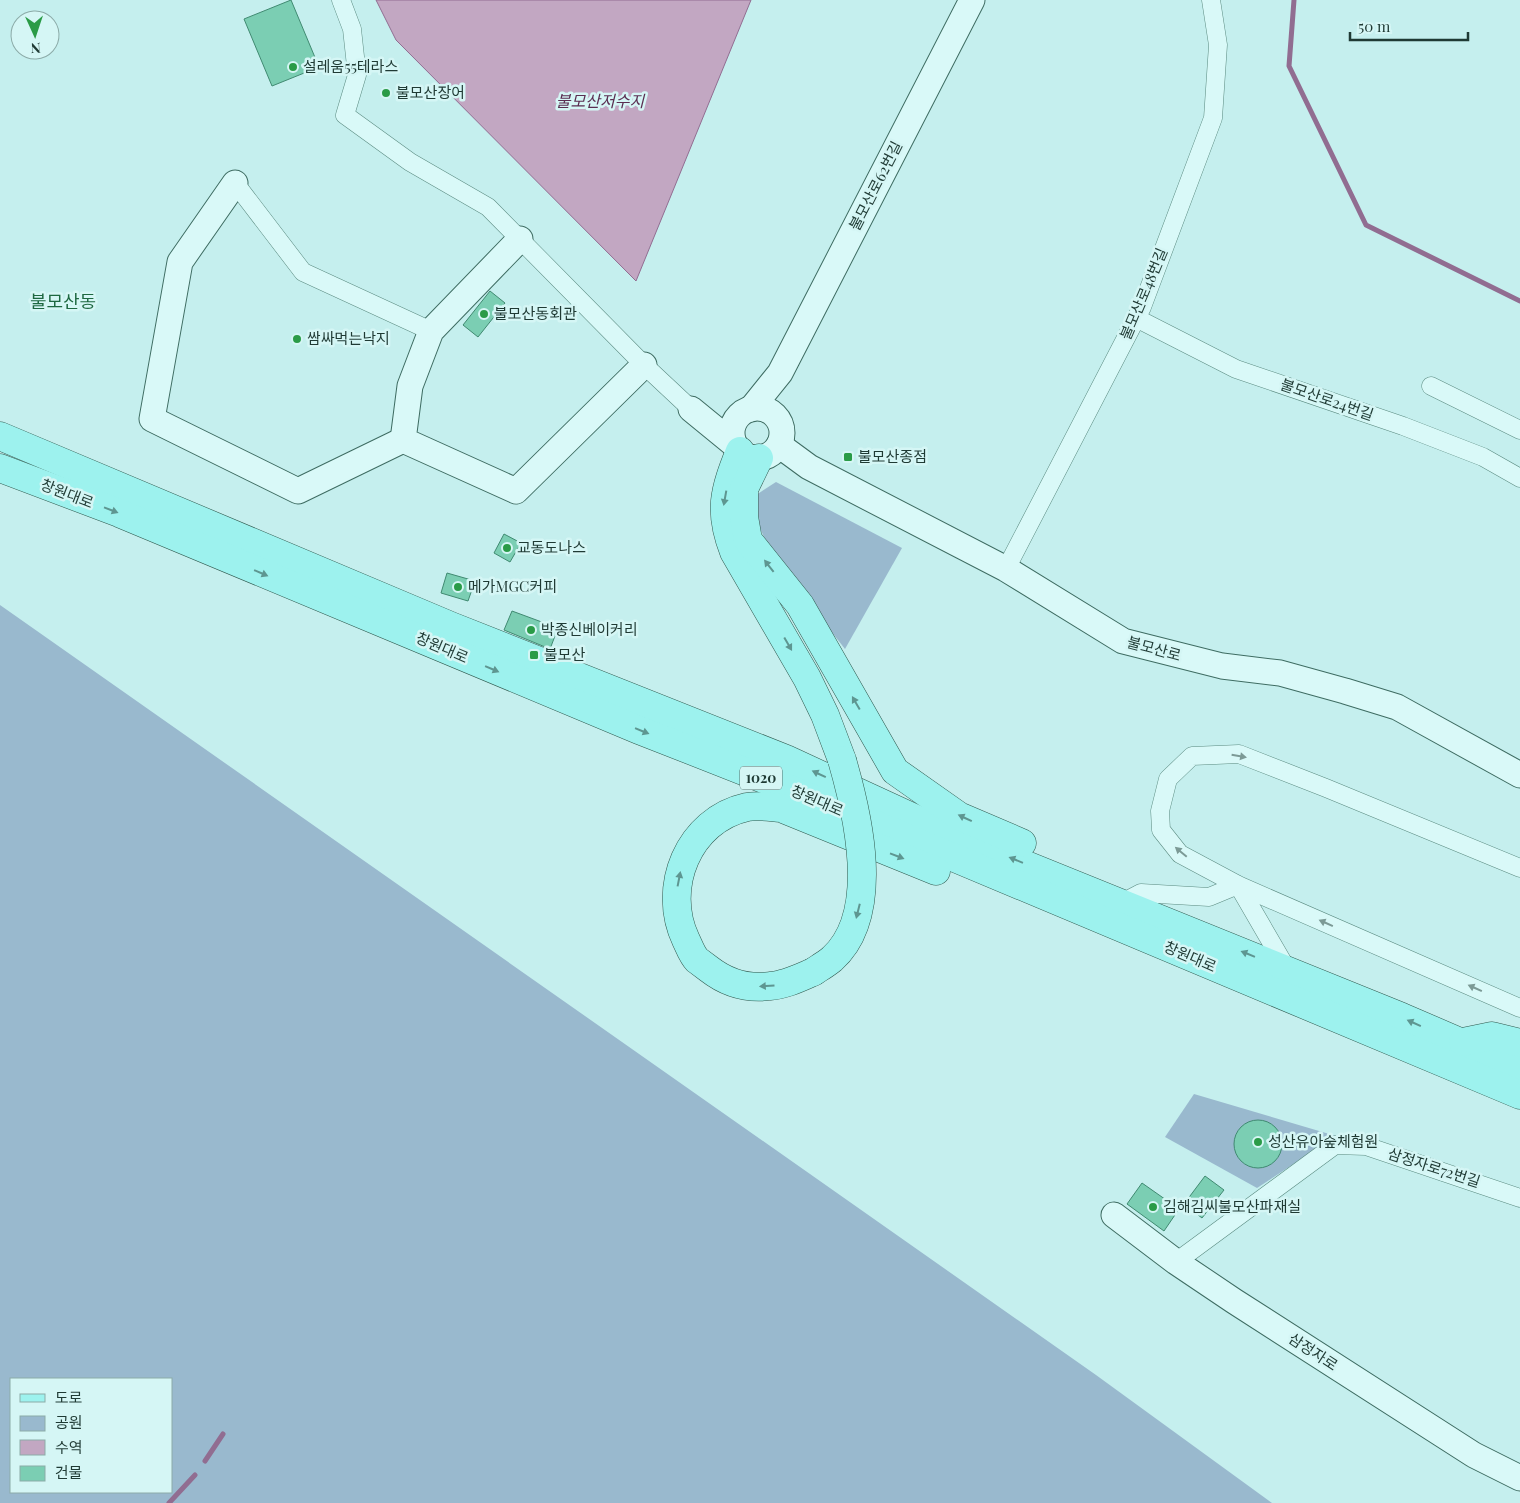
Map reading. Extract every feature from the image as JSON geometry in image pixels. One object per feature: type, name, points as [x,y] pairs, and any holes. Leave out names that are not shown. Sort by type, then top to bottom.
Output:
[{"type":"main road","name":"창원대로","points":[[0,436],[451,626],[786,759],[942,831],[1402,1017],[1520,1068]]},
{"type":"main road","points":[[755,439],[729,479],[724,508],[726,532],[734,552],[807,678],[825,715],[842,760],[852,794],[859,830],[862,877],[859,910],[849,936],[833,958],[813,972],[792,980],[770,986],[742,986],[719,976],[697,959],[680,928],[676,912],[676,894],[680,871],[687,851],[713,823],[728,814],[746,807],[781,808],[856,840],[1029,907],[1065,904]]},
{"type":"main road","points":[[755,439],[744,489],[744,517],[748,540],[800,606],[895,771],[959,816],[1103,879],[1116,900]]},
{"type":"main road","name":"창원대로","points":[[0,468],[119,513],[639,730],[807,796],[1520,1095]]},
{"type":"main road","points":[[1459,1042],[1492,1036],[1520,1044]]},
{"type":"street","points":[[341,0],[352,28],[357,75],[345,115],[410,162],[488,207],[644,365],[691,409]]},
{"type":"street","name":"불모산로62번길","points":[[755,439],[780,373],[972,0]]},
{"type":"street","name":"불모산로48번길","points":[[1006,569],[1142,307],[1213,118],[1218,45],[1211,0]]},
{"type":"street","points":[[403,440],[298,491],[152,419],[180,262],[235,183],[303,272],[431,331]]},
{"type":"street","points":[[403,440],[410,386],[431,331],[520,239]]},
{"type":"street","name":"불모산로24번길","points":[[1136,318],[1236,369],[1402,426],[1483,457],[1520,478]]},
{"type":"street","points":[[403,440],[516,491],[644,365]]},
{"type":"street","points":[[1431,386],[1520,430]]},
{"type":"street","name":"불모산로","points":[[691,409],[755,439],[1006,569],[1123,641],[1222,666],[1280,673],[1397,707],[1520,775]]},
{"type":"street","points":[[1520,868],[1239,754],[1192,756],[1168,779],[1160,811],[1161,830],[1180,854],[1238,885],[1520,1008]]},
{"type":"street","points":[[1116,900],[1141,893],[1209,897],[1238,885]]},
{"type":"street","points":[[1238,885],[1288,971]]},
{"type":"street","name":"삼정자로72번길","points":[[1176,1262],[1335,1145],[1366,1146],[1520,1198]]},
{"type":"street","name":"삼정자로","points":[[1114,1215],[1176,1262],[1234,1301],[1474,1454],[1520,1478]]},
{"type":"green space","points":[[776,482],[902,548],[845,649],[777,562],[755,519],[756,495]]},
{"type":"green space","points":[[0,605],[1096,1375],[1272,1503],[0,1503]]},
{"type":"green space","points":[[1194,1094],[1336,1136],[1257,1188],[1165,1137]]},
{"type":"water","name":"불모산저수지","points":[[376,0],[751,0],[636,281],[396,40]]},
{"type":"building","points":[[291,0],[319,67],[272,86],[244,19]]},
{"type":"building","name":"불모산동회관","points":[[490,291],[505,303],[478,337],[463,325]]},
{"type":"building","name":"교동도나스","points":[[504,534],[521,543],[510,562],[494,553]]},
{"type":"building","name":"메가MGC커피","points":[[447,573],[475,581],[468,601],[441,593]]},
{"type":"building","name":"박종신베이커리","points":[[512,611],[558,628],[550,649],[504,630]]},
{"type":"building","name":"성산유아숲체험원","points":[[1253,1120],[1263,1120],[1275,1127],[1282,1139],[1282,1149],[1275,1161],[1263,1168],[1253,1168],[1245,1164],[1238,1157],[1234,1149],[1234,1139],[1238,1131],[1245,1124]]},
{"type":"building","points":[[1205,1176],[1224,1190],[1202,1218],[1184,1204]]},
{"type":"building","name":"김해김씨불모산파재실","points":[[1142,1183],[1179,1209],[1164,1231],[1127,1204]]},
{"type":"waterway","points":[[1294,0],[1289,66],[1366,225],[1520,301]]},
{"type":"waterway","points":[[205,1461],[223,1434]]},
{"type":"waterway","points":[[169,1503],[195,1475]]},
{"type":"place","name":"설레움55테라스","points":[[293,67]]},
{"type":"place","name":"불모산장어","points":[[386,93]]},
{"type":"place","name":"불모산동회관","points":[[484,314]]},
{"type":"place","name":"쌈싸먹는낙지","points":[[297,339]]},
{"type":"place","name":"불모산종점","points":[[848,457]]},
{"type":"place","name":"교동도나스","points":[[507,548]]},
{"type":"place","name":"메가MGC커피","points":[[458,587]]},
{"type":"place","name":"박종신베이커리","points":[[531,630]]},
{"type":"place","name":"불모산","points":[[534,655]]},
{"type":"place","name":"성산유아숲체험원","points":[[1258,1142]]},
{"type":"place","name":"김해김씨불모산파재실","points":[[1153,1207]]},
{"type":"district","name":"불모산동","points":[[63,302]]}]
